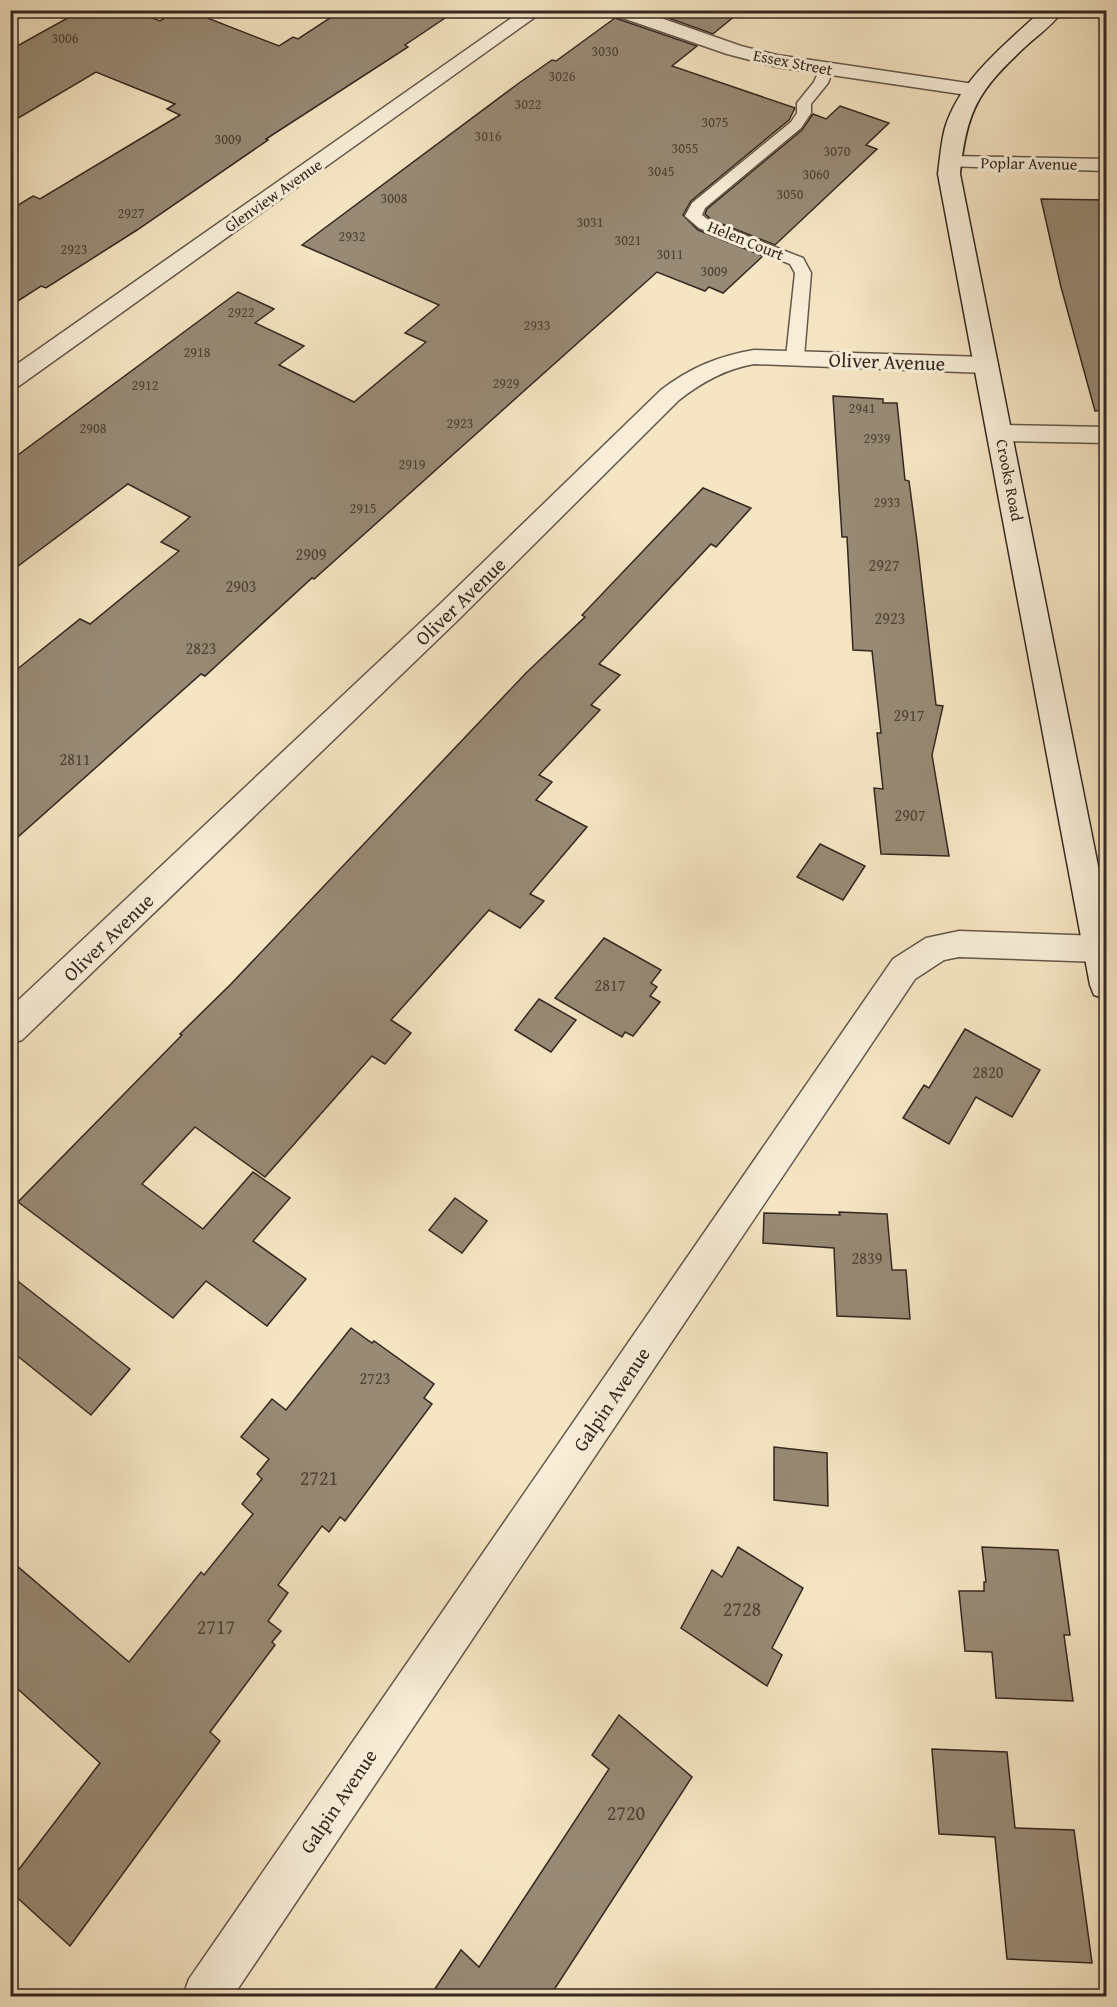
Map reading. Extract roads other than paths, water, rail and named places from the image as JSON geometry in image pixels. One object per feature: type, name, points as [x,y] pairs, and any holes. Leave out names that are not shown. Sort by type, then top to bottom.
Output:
[{"type":"street","name":"Glenview Avenue","points":[[10,381],[536,10]]},
{"type":"street","name":"Essex Street","points":[[618,10],[752,56],[974,90]]},
{"type":"street","name":"Crooks Road","points":[[1054,10],[1000,60],[974,90],[956,125],[949,174],[1107,985]]},
{"type":"street","name":"Poplar Avenue","points":[[951,162],[1107,165]]},
{"type":"street","name":"Oliver Avenue","points":[[10,1030],[448,613],[670,395],[709,368],[730,361],[754,357],[986,364]]},
{"type":"street","points":[[1001,433],[1107,435]]},
{"type":"street","name":"Galpin Avenue","points":[[206,1996],[904,969],[937,948],[959,944],[1100,949]]},
{"type":"lane","name":"Helen Court","points":[[795,357],[803,273],[797,261],[705,225],[693,216],[698,206],[796,125],[804,112],[804,104],[821,83],[826,69]]}]
